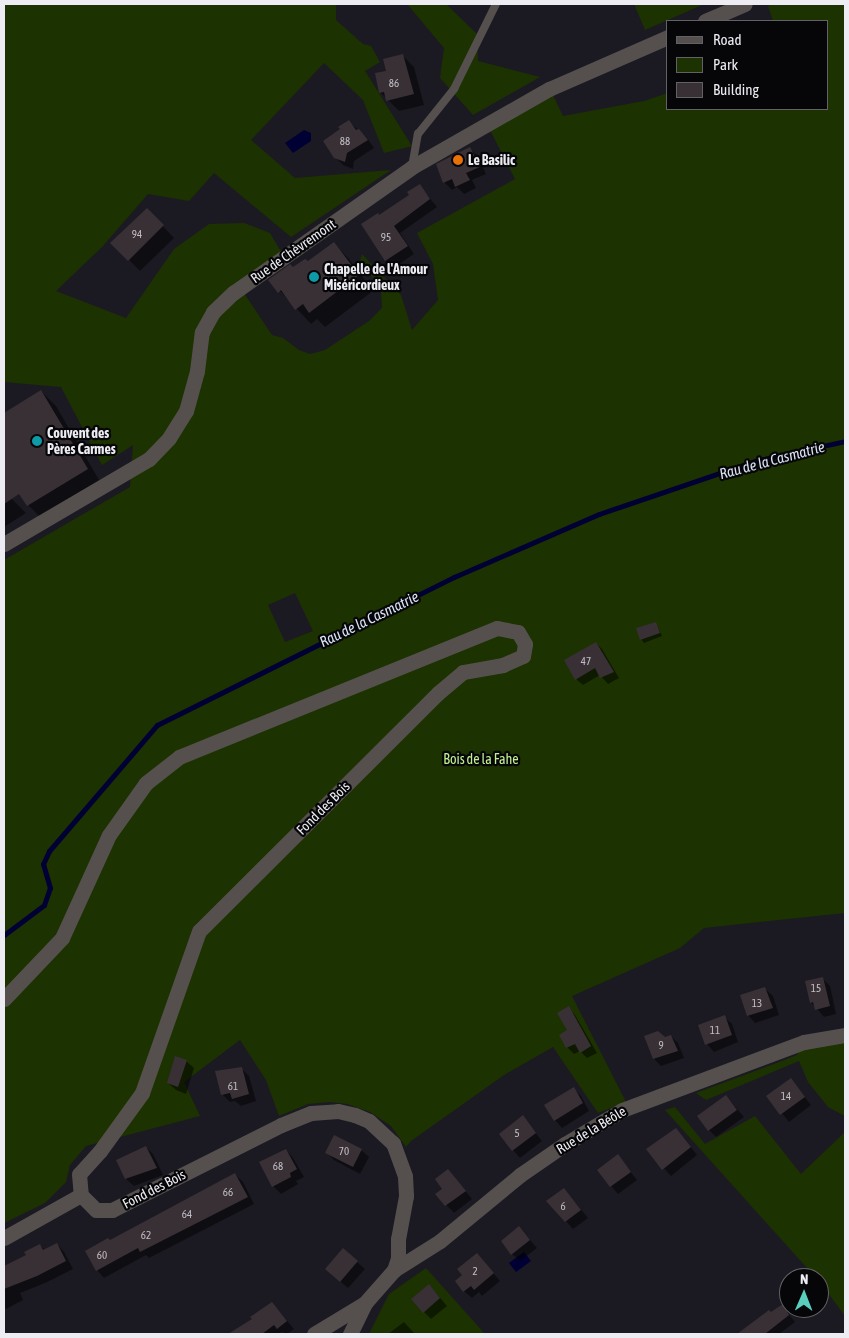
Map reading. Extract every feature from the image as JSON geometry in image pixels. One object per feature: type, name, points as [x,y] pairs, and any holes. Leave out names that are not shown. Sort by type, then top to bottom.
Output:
[{"type":"street","points":[[707,20],[745,4]]},
{"type":"street","name":"Rue de Chèvremont","points":[[4,544],[149,459],[169,438],[186,411],[197,371],[202,332],[213,312],[233,293],[412,167],[549,89],[666,38]]},
{"type":"street","name":"Fond des Bois","points":[[4,998],[62,938],[108,835],[146,783],[179,757],[480,634],[497,628],[518,632],[525,644],[523,656],[503,665],[463,672],[438,693],[199,931],[142,1093],[100,1151],[79,1174],[81,1195],[96,1210],[112,1210],[281,1125],[311,1113],[338,1111],[369,1121],[378,1127],[393,1143],[400,1157],[405,1176],[406,1196],[398,1239],[398,1258],[394,1270]]},
{"type":"street","name":"Rue de la Béôle","points":[[365,1303],[394,1270],[440,1241],[543,1160],[622,1110],[804,1042],[845,1035]]},
{"type":"street","points":[[4,1238],[81,1195]]},
{"type":"street","points":[[314,1334],[365,1303]]},
{"type":"street","points":[[350,1334],[365,1303]]},
{"type":"lane","points":[[412,167],[418,134],[454,89],[496,4]]},
{"type":"green space","name":"Bois de la Fahe","points":[[4,4],[336,4],[336,20],[363,44],[371,46],[380,62],[365,71],[412,146],[384,153],[363,100],[324,63],[251,140],[295,178],[391,170],[291,237],[214,173],[189,201],[148,194],[102,247],[56,291],[126,318],[174,249],[209,224],[244,223],[270,233],[286,260],[244,293],[272,335],[283,338],[299,350],[310,354],[325,350],[369,321],[382,308],[381,289],[360,261],[362,254],[401,295],[412,330],[438,300],[433,264],[417,233],[515,179],[490,130],[553,95],[563,116],[644,101],[666,94],[666,110],[829,110],[829,20],[773,20],[768,6],[773,4],[845,4],[845,913],[704,928],[680,948],[572,996],[626,1102],[598,1113],[553,1047],[504,1075],[411,1141],[406,1147],[391,1126],[370,1112],[347,1104],[330,1102],[308,1104],[279,1116],[266,1080],[240,1040],[184,1082],[200,1116],[86,1146],[70,1165],[66,1182],[45,1203],[4,1223],[4,560],[130,487],[133,445],[102,465],[61,387],[4,382]],"holes":[[[295,593],[313,631],[285,642],[268,605]]]},
{"type":"green space","points":[[407,4],[446,4],[477,34],[478,61],[540,77],[473,115],[440,78],[444,48]]},
{"type":"green space","points":[[634,4],[702,4],[702,5],[645,30]]},
{"type":"green space","points":[[845,1042],[845,1116],[828,1107],[808,1082],[799,1061],[706,1100],[696,1093],[797,1055],[800,1049]]},
{"type":"green space","points":[[675,1107],[705,1144],[755,1116],[801,1174],[845,1132],[845,1316],[829,1294],[829,1268],[807,1268],[665,1110]]},
{"type":"green space","points":[[426,1268],[485,1334],[369,1334],[389,1294]]},
{"type":"shaded area","points":[[304,130],[311,133],[311,141],[293,153],[285,143]]},
{"type":"shaded area","points":[[524,1252],[531,1261],[516,1272],[509,1263]]},
{"type":"building","points":[[403,54],[414,94],[386,101],[384,92],[379,93],[375,73],[386,71],[383,59]]},
{"type":"building","points":[[349,120],[356,130],[359,129],[368,140],[347,153],[345,162],[334,158],[323,141]]},
{"type":"building","points":[[470,147],[480,167],[466,173],[470,180],[455,187],[452,179],[443,183],[436,164]]},
{"type":"building","points":[[420,184],[430,199],[394,226],[408,246],[385,261],[361,224],[378,213],[379,215],[409,195],[407,192]]},
{"type":"building","points":[[147,208],[164,225],[128,261],[110,243]]},
{"type":"building","name":"Chapelle de l'Amour Miséricordieux","points":[[334,242],[359,275],[309,313],[303,304],[295,310],[281,290],[278,293],[268,280],[290,264],[293,267],[305,259],[308,261]]},
{"type":"building","name":"Couvent des Pères Carmes","points":[[41,390],[88,469],[27,506],[19,494],[4,504],[4,413]]},
{"type":"building","points":[[656,622],[660,633],[640,640],[636,628]]},
{"type":"building","points":[[596,642],[614,672],[600,678],[595,668],[575,680],[564,660]]},
{"type":"building","points":[[823,977],[830,1006],[815,1010],[813,1002],[810,1003],[805,981]]},
{"type":"building","points":[[765,987],[773,1008],[747,1016],[740,995]]},
{"type":"building","points":[[569,1006],[591,1046],[580,1053],[575,1044],[566,1048],[559,1035],[567,1030],[557,1013]]},
{"type":"building","points":[[725,1015],[732,1035],[705,1045],[698,1025]]},
{"type":"building","points":[[658,1031],[665,1037],[671,1035],[678,1051],[653,1059],[644,1036]]},
{"type":"building","points":[[175,1056],[187,1060],[178,1087],[167,1083]]},
{"type":"building","points":[[242,1067],[249,1094],[232,1099],[230,1093],[221,1095],[215,1071]]},
{"type":"building","points":[[791,1078],[805,1097],[780,1115],[766,1096]]},
{"type":"building","points":[[574,1087],[583,1103],[554,1121],[544,1105]]},
{"type":"building","points":[[726,1095],[737,1110],[708,1131],[697,1116]]},
{"type":"building","points":[[523,1115],[536,1133],[512,1151],[499,1134]]},
{"type":"building","points":[[676,1128],[691,1147],[662,1170],[646,1149]]},
{"type":"building","points":[[334,1135],[362,1149],[353,1167],[325,1153]]},
{"type":"building","points":[[146,1146],[157,1168],[125,1179],[116,1160]]},
{"type":"building","points":[[286,1149],[297,1169],[290,1173],[291,1177],[272,1187],[259,1162]]},
{"type":"building","points":[[618,1154],[631,1172],[610,1187],[597,1170]]},
{"type":"building","points":[[448,1169],[466,1191],[445,1206],[435,1194],[442,1189],[435,1179]]},
{"type":"building","points":[[235,1173],[248,1197],[140,1252],[138,1248],[96,1271],[85,1251],[108,1238],[110,1240]]},
{"type":"building","points":[[564,1188],[581,1210],[565,1222],[546,1201]]},
{"type":"building","points":[[519,1226],[530,1240],[511,1255],[501,1241]]},
{"type":"building","points":[[57,1243],[66,1261],[37,1276],[4,1289],[4,1266],[26,1255],[24,1252],[40,1244],[43,1250]]},
{"type":"building","points":[[343,1248],[358,1261],[340,1282],[325,1269]]},
{"type":"building","points":[[477,1253],[494,1273],[474,1290],[471,1286],[463,1292],[455,1281],[462,1275],[457,1269]]},
{"type":"building","points":[[429,1284],[440,1298],[423,1313],[411,1299]]},
{"type":"building","points":[[272,1302],[287,1321],[277,1329],[274,1325],[262,1334],[228,1334],[252,1319],[250,1317]]},
{"type":"building","points":[[779,1307],[779,1318],[785,1318],[765,1334],[737,1334],[769,1310],[771,1312]]},
{"type":"waterway","name":"Rau de la Casmatrie","points":[[4,935],[44,905],[50,888],[43,864],[49,851],[157,725],[454,577],[599,514],[755,461],[845,441]]},
{"type":"place","name":"Le Basilic","points":[[458,160]]},
{"type":"place","name":"Chapelle de l'Amour Miséricordieux","points":[[314,277]]},
{"type":"place","name":"Couvent des Pères Carmes","points":[[37,441]]}]
